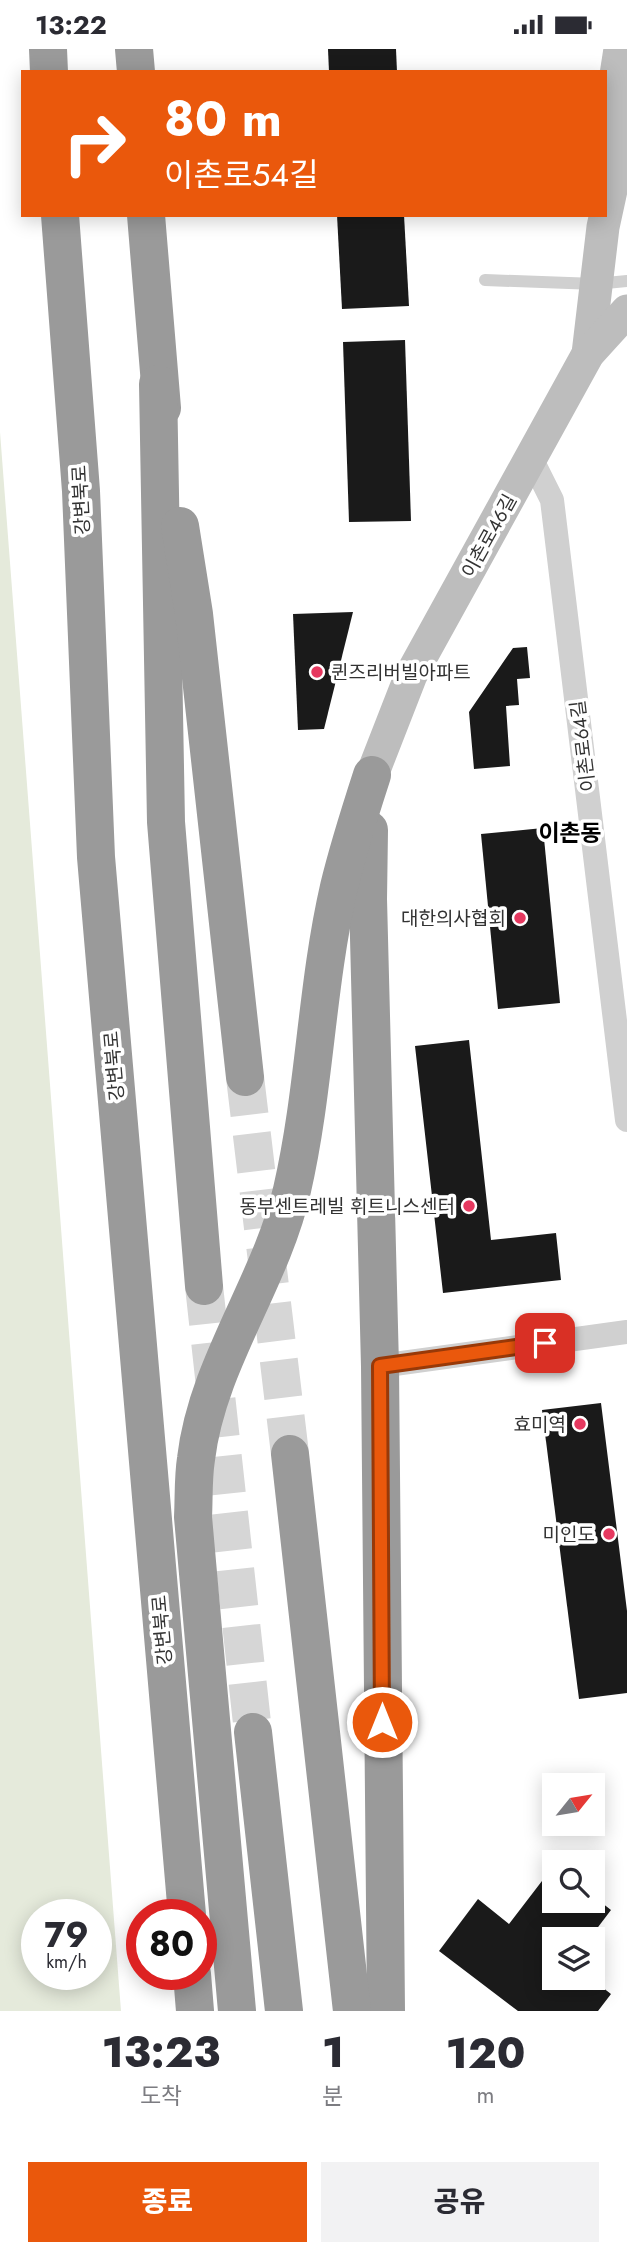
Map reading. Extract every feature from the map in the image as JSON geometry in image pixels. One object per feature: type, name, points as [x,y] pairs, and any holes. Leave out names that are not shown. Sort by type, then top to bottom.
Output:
[{"type":"highway","points":[[47,49],[49,70]]},
{"type":"highway","points":[[134,49],[135,70]]},
{"type":"highway","name":"강변북로","points":[[60,217],[81,491],[96,856],[186,1899]]},
{"type":"highway","points":[[146,217],[158,384],[166,822],[204,1286]]},
{"type":"highway","points":[[158,384],[194,614],[245,1077]]},
{"type":"highway","points":[[372,775],[368,899],[380,1366],[386,2011]]},
{"type":"highway","points":[[237,2011],[193,1517],[196,1457],[222,1369],[292,1193],[313,1081],[324,979],[339,888],[372,775]]},
{"type":"highway","points":[[290,1454],[352,2011]]},
{"type":"highway","points":[[253,1732],[284,2011]]},
{"type":"highway","points":[[193,1990],[195,2011]]},
{"type":"main road","points":[[612,332],[614,88],[620,49]]},
{"type":"main road","name":"이촌로46길","points":[[372,775],[411,675],[532,460],[612,332]]},
{"type":"street","name":"이촌로64길","points":[[532,460],[552,500],[554,513],[627,1120]]},
{"type":"street","points":[[380,1366],[627,1332]]},
{"type":"lane","points":[[485,280],[612,282]]},
{"type":"shaded area","points":[[0,432],[121,2011],[0,2011]]},
{"type":"building","points":[[328,49],[396,49],[397,70],[329,70]]},
{"type":"building","points":[[337,217],[404,217],[409,306],[342,309]]},
{"type":"building","points":[[405,340],[411,521],[349,522],[343,342]]},
{"type":"building","name":"퀸즈리버빌아파트","points":[[353,612],[324,729],[298,730],[293,614]]},
{"type":"building","points":[[527,647],[530,678],[517,679],[519,705],[506,706],[510,766],[474,769],[469,712],[513,648]]},
{"type":"building","name":"대한의사협회","points":[[543,828],[560,1003],[498,1009],[481,834]]},
{"type":"building","points":[[469,1040],[491,1240],[556,1233],[561,1280],[443,1293],[415,1046]]},
{"type":"building","points":[[601,1403],[627,1611],[627,1693],[579,1699],[542,1410]]},
{"type":"building","points":[[542,1881],[542,1913],[605,1913],[605,1905],[611,1910],[598,1927],[542,1927],[542,1990],[605,1989],[611,1994],[598,2011],[518,2011],[439,1951],[478,1899],[509,1924]]},
{"type":"tunnel","points":[[245,1077],[290,1454]]},
{"type":"tunnel","points":[[204,1286],[253,1732]]},
{"type":"place","name":"퀸즈리버빌아파트","points":[[317,672]]},
{"type":"place","name":"대한의사협회","points":[[520,918]]},
{"type":"place","name":"동부센트레빌 휘트니스센터","points":[[469,1206]]},
{"type":"place","name":"효미역","points":[[580,1424]]},
{"type":"place","name":"미인도","points":[[609,1534]]},
{"type":"district","name":"이촌동","points":[[570,833]]},
{"type":"route","points":[[382,1722],[380,1366],[545,1343]]}]
